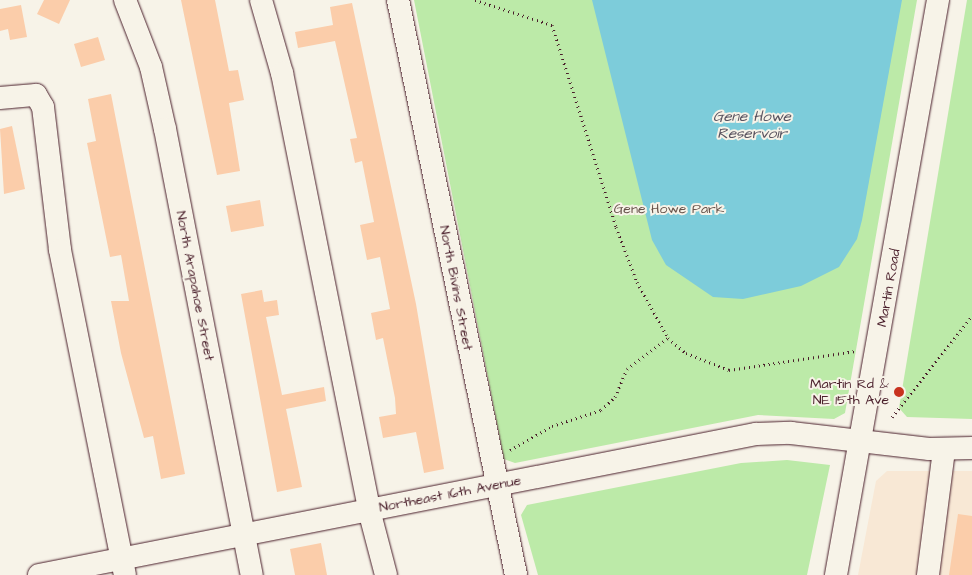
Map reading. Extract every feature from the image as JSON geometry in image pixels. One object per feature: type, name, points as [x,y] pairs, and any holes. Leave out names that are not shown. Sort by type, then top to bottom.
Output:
[{"type":"street","name":"North Arapahoe Street","points":[[125,0],[151,67],[165,129],[252,575]]},
{"type":"street","points":[[261,0],[282,73],[369,510],[386,575]]},
{"type":"street","name":"North Bivins Street","points":[[398,0],[495,485],[516,575]]},
{"type":"street","name":"Martin Road","points":[[836,575],[862,441],[938,0]]},
{"type":"street","points":[[0,98],[36,95],[43,107],[60,250],[124,567]]},
{"type":"street","name":"Northeast 16th Avenue","points":[[39,575],[124,567],[243,535],[756,434],[791,433],[944,450],[972,448]]},
{"type":"street","points":[[928,575],[944,450]]},
{"type":"path","points":[[475,0],[552,25],[616,227],[637,282],[668,338],[686,353],[728,370],[774,367],[859,351]]},
{"type":"path","points":[[892,417],[972,316]]},
{"type":"path","points":[[502,455],[552,426],[601,410],[616,397],[627,369],[668,338]]},
{"type":"path","points":[[858,360],[861,341]]},
{"type":"shaded area","points":[[887,471],[972,471],[972,575],[858,575],[876,481]]},
{"type":"green space","name":"Gene Howe Park","points":[[414,0],[917,0],[845,413],[834,419],[758,415],[515,463],[504,459]]},
{"type":"green space","points":[[967,0],[972,0],[972,419],[907,417],[899,408]]},
{"type":"green space","points":[[787,460],[830,465],[807,575],[538,575],[521,515],[527,505],[741,463]]},
{"type":"water","name":"Gene Howe Reservoir","points":[[592,0],[902,0],[862,220],[857,239],[839,267],[801,286],[743,299],[713,297],[666,265],[652,240]]},
{"type":"building","points":[[44,0],[70,0],[59,24],[37,14]]},
{"type":"building","points":[[181,0],[215,0],[229,71],[238,70],[244,100],[229,103],[240,171],[217,175]]},
{"type":"building","points":[[352,3],[416,304],[444,469],[424,473],[416,432],[383,438],[379,417],[396,414],[395,398],[383,338],[376,340],[371,313],[390,309],[380,257],[367,260],[360,225],[374,222],[362,161],[355,163],[350,139],[357,138],[335,41],[298,48],[295,32],[333,25],[330,7]]},
{"type":"building","points":[[21,5],[27,37],[10,40],[8,29],[0,31],[0,9]]},
{"type":"building","points":[[98,37],[105,60],[81,67],[74,44]]},
{"type":"building","points":[[111,94],[185,474],[161,479],[153,436],[144,438],[121,353],[111,301],[129,301],[121,255],[110,257],[87,143],[96,141],[88,99]]},
{"type":"building","points":[[12,126],[25,189],[4,194],[0,129]]},
{"type":"building","points":[[260,200],[264,226],[231,232],[226,206]]},
{"type":"building","points":[[262,290],[264,302],[277,300],[279,315],[266,317],[282,395],[324,387],[326,401],[286,409],[302,487],[277,492],[241,294]]},
{"type":"building","points":[[958,514],[972,516],[972,575],[949,575]]},
{"type":"building","points":[[321,543],[327,575],[295,575],[290,549]]},
{"type":"place","name":"Martin Rd & NE 15th Ave","points":[[899,392]]}]
